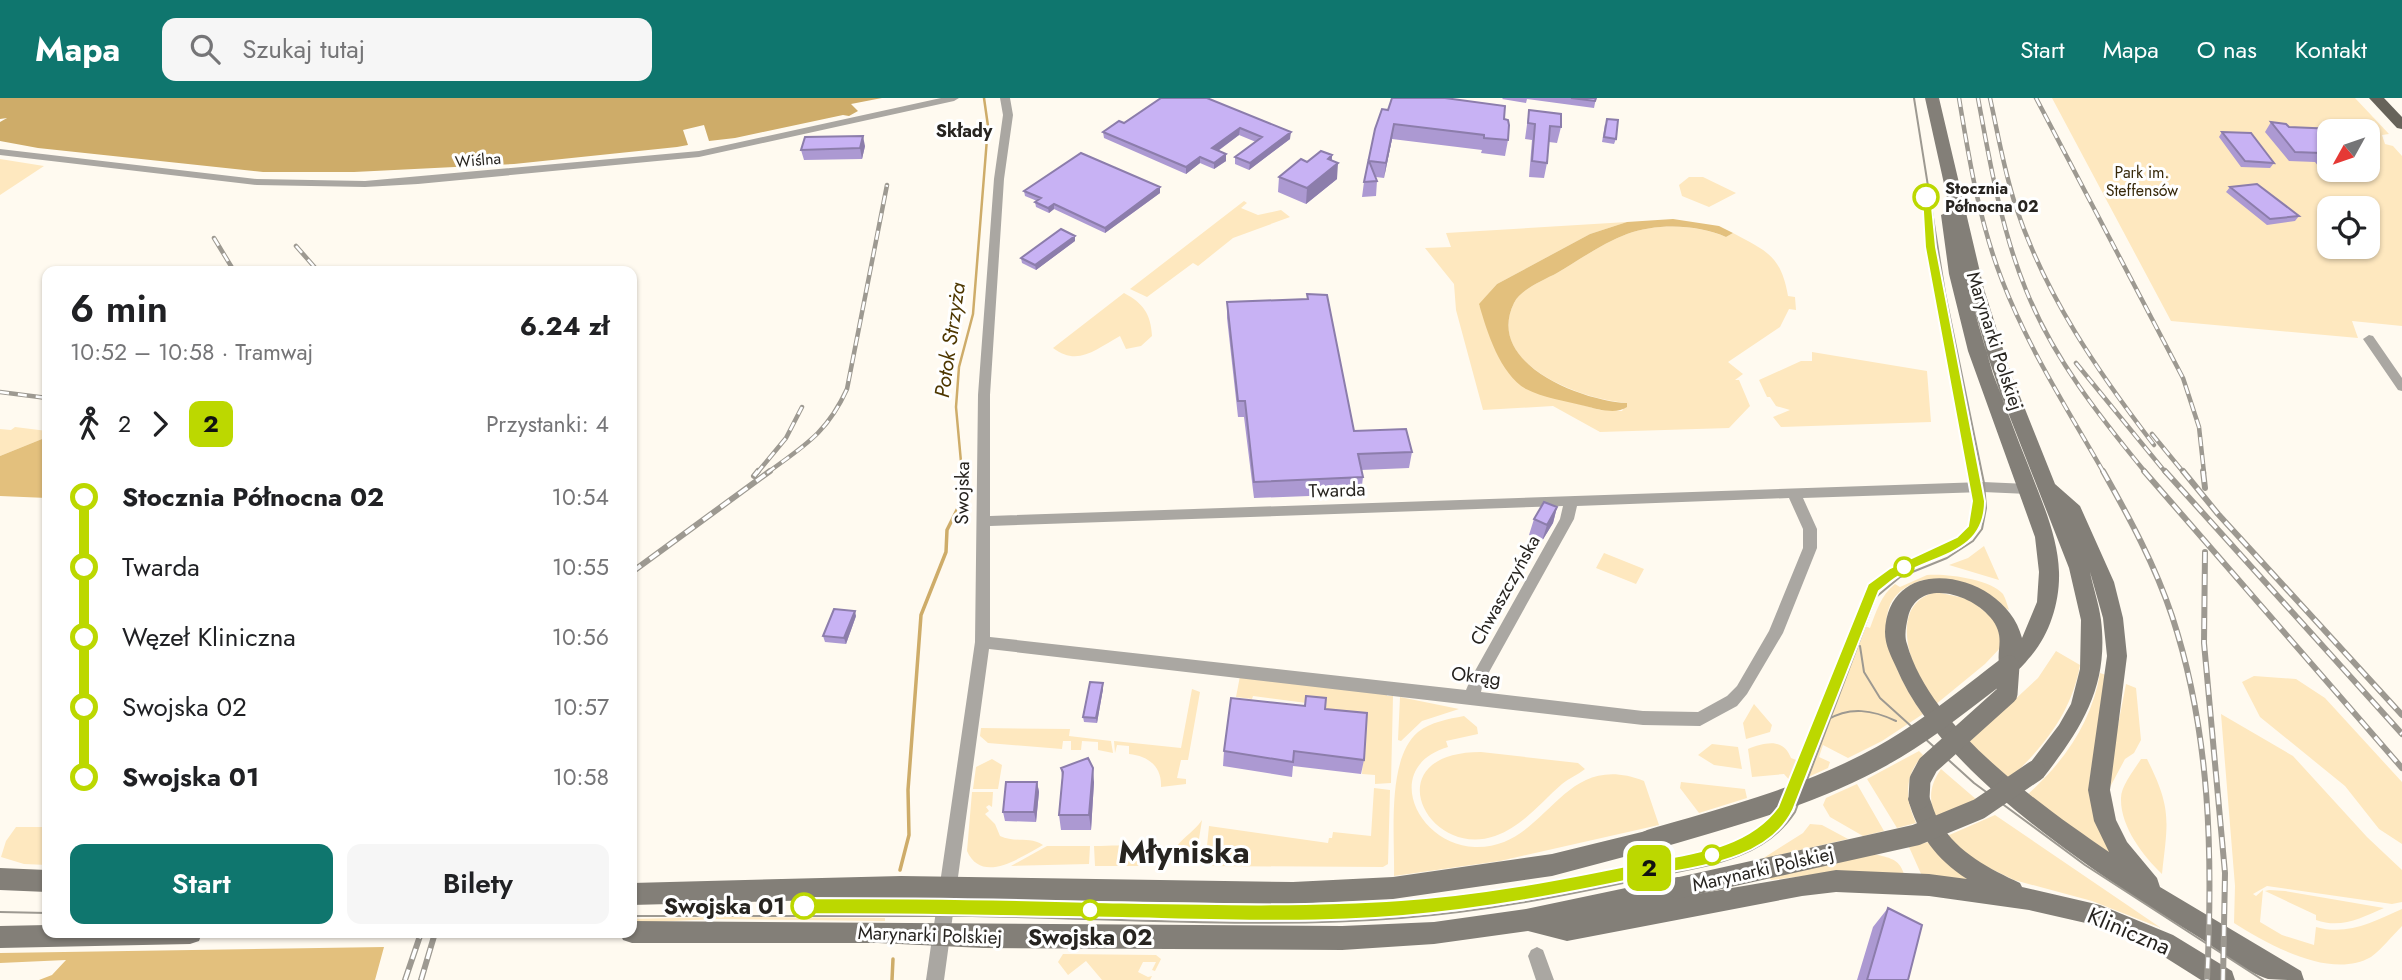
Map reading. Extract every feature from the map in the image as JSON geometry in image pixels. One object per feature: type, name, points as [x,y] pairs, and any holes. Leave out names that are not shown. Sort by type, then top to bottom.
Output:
[{"type":"main road","name":"Marynarki Polskiej","points":[[637,894],[948,887],[1293,893],[1393,888],[1552,865],[1745,813],[1847,773],[1914,736],[2009,666],[2021,654],[2040,625],[2046,603],[2049,572],[2037,487],[2002,374],[1965,276],[1945,190],[1949,175],[1932,98]]},
{"type":"main road","points":[[2376,98],[2402,125]]},
{"type":"main road","name":"Marynarki Polskiej","points":[[637,932],[1342,938],[1434,933],[1526,920],[1916,835],[1952,823],[1985,807],[2035,771],[2067,731],[2085,692],[2092,647],[2085,586],[2037,487]]},
{"type":"main road","points":[[2037,487],[2073,511],[2104,582],[2113,618],[2117,656],[2099,790],[2103,810],[2119,849],[2161,901]]},
{"type":"main road","name":"Kliniczna","points":[[2009,666],[2012,636],[1997,611],[1967,591],[1949,586],[1920,589],[1908,597],[1896,623],[1899,657],[1909,680],[1925,705],[1960,744],[1999,780],[2086,851],[2161,901],[2292,980]]},
{"type":"main road","points":[[2009,666],[2007,694],[1928,765],[1920,780],[1919,799],[1923,817],[1948,852],[1979,875],[2029,899]]},
{"type":"main road","points":[[0,879],[42,881]]},
{"type":"main road","points":[[1526,920],[1567,930],[1802,884],[1836,881],[1898,882],[2029,899]]},
{"type":"main road","name":"Kliniczna","points":[[2029,899],[2091,913],[2131,928],[2187,956],[2223,980]]},
{"type":"main road","points":[[0,937],[42,936]]},
{"type":"street","name":"Wiślna","points":[[0,152],[257,182],[365,184],[418,181],[699,154],[954,98]]},
{"type":"street","name":"Swojska","points":[[935,980],[982,642],[988,328],[999,179],[1008,115],[1005,98]]},
{"type":"street","points":[[2369,339],[2402,387]]},
{"type":"street","name":"Twarda","points":[[984,521],[1993,486],[2037,487]]},
{"type":"street","name":"Okrąg","points":[[982,642],[1472,696],[1663,720],[1700,719],[1724,708],[1742,690],[1776,634],[1810,548],[1810,529],[1794,494]]},
{"type":"street","name":"Chwaszczyńska","points":[[1472,696],[1476,682],[1567,519],[1571,502]]},
{"type":"street","points":[[1537,956],[1545,980]]},
{"type":"green space","name":"Park im. Steffensów","points":[[2052,98],[2355,98],[2375,119],[2317,119],[2317,182],[2380,182],[2380,124],[2389,134],[2382,135],[2385,144],[2393,146],[2402,156],[2402,326],[2352,321],[2358,338],[2171,321]]},
{"type":"green space","points":[[0,159],[44,166],[0,195]]},
{"type":"green space","points":[[1689,177],[1703,177],[1736,193],[1709,207],[1682,196],[1679,185]]},
{"type":"green space","points":[[1244,201],[1247,203],[1241,208],[1258,215],[1281,210],[1290,217],[1233,238],[1198,266],[1193,263],[1147,297],[1130,289]]},
{"type":"green space","points":[[1627,222],[1590,234],[1497,284],[1479,305],[1527,389],[1600,410],[1622,411],[1627,403],[1587,395],[1564,386],[1525,361],[1513,344],[1508,325],[1514,303],[1533,285],[1618,238],[1638,230],[1677,226],[1726,237],[1733,233],[1763,250],[1781,271],[1788,296],[1795,297],[1796,310],[1789,309],[1780,327],[1728,362],[1743,374],[1735,380],[1739,380],[1750,406],[1729,428],[1600,432],[1553,406],[1483,410],[1456,310],[1454,284],[1425,248],[1451,247],[1446,233]]},
{"type":"green space","points":[[1124,293],[1141,305],[1150,321],[1152,336],[1141,346],[1126,349],[1120,336],[1095,351],[1079,356],[1071,356],[1053,348]]},
{"type":"green space","points":[[1812,352],[1927,371],[1931,422],[1781,427],[1773,417],[1790,410],[1776,406],[1770,397],[1767,397],[1759,380],[1801,361],[1812,361]]},
{"type":"green space","points":[[15,427],[42,430],[42,439],[0,456],[0,429],[11,430]]},
{"type":"green space","points":[[1984,546],[1999,580],[1949,565],[1968,558]]},
{"type":"green space","points":[[1604,553],[1644,569],[1636,584],[1596,568]]},
{"type":"green space","points":[[1927,575],[1956,576],[1989,584],[2003,594],[2009,610],[1992,598],[1936,581],[1924,580],[1905,588],[1893,600],[1887,615],[1887,632],[1897,669],[1923,714],[1882,741],[1848,758],[1823,745],[1819,757],[1830,762],[1828,768],[1793,784],[1784,774],[1752,777],[1748,749],[1778,744],[1788,751],[1791,758],[1799,761],[1806,751],[1852,621],[1870,628],[1890,588],[1895,584],[1900,587]]},
{"type":"green space","points":[[1936,592],[1969,599],[1998,622],[2001,647],[1985,664],[1935,705],[1912,660],[1907,626],[1911,611],[1920,599]]},
{"type":"green space","points":[[2056,651],[2080,665],[2076,682],[2054,728],[2033,755],[2009,779],[1969,742],[2038,678]]},
{"type":"green space","points":[[2100,673],[2106,675],[2089,784],[2115,857],[2027,795],[2053,769],[2074,740],[2090,708]]},
{"type":"green space","points":[[1240,676],[1387,693],[1387,696],[1393,696],[1391,783],[1375,784],[1375,775],[1362,774],[1365,727],[1314,704],[1253,696],[1252,699],[1236,697]]},
{"type":"green space","points":[[2254,676],[2296,679],[2325,698],[2402,782],[2402,844],[2379,829],[2345,786],[2260,717],[2242,682]]},
{"type":"green space","points":[[2126,684],[2136,688],[2141,740],[2134,753],[2125,759],[2109,789],[2113,751]]},
{"type":"green space","points":[[1192,689],[1200,692],[1188,760],[1181,760],[1177,778],[1186,779],[1186,784],[1161,787],[1159,773],[1152,763],[1129,754],[1129,746],[1117,745],[1115,753],[1114,741],[1181,748]]},
{"type":"green space","points":[[1400,697],[1459,709],[1422,721],[1401,741],[1398,740]]},
{"type":"green space","points":[[1754,704],[1772,725],[1770,732],[1746,739],[1743,723]]},
{"type":"green space","points":[[2221,714],[2293,756],[2367,837],[2402,870],[2402,902],[2392,904],[2267,886],[2253,894],[2256,896],[2263,890],[2260,922],[2282,935],[2314,945],[2316,927],[2349,929],[2402,909],[2402,926],[2371,957],[2355,963],[2319,962],[2282,949],[2234,923],[2235,886]]},
{"type":"green space","points":[[1464,716],[1477,727],[1478,734],[1446,741],[1448,747],[1427,757],[1416,771],[1412,787],[1415,804],[1423,820],[1437,834],[1455,843],[1475,847],[1500,843],[1521,833],[1573,788],[1592,778],[1615,774],[1644,781],[1659,825],[1500,861],[1394,876],[1394,800],[1401,760],[1408,744],[1418,732],[1428,726]]},
{"type":"green space","points":[[981,728],[1070,729],[1069,736],[1111,741],[1113,753],[1098,750],[1098,742],[1082,741],[1081,750],[1071,750],[1071,741],[1063,741],[1062,749],[988,743],[980,736]]},
{"type":"green space","points":[[1712,744],[1738,747],[1742,769],[1714,765],[1698,755]]},
{"type":"green space","points":[[1919,751],[1923,755],[1912,771],[1908,788],[1916,823],[1897,828],[1867,779]]},
{"type":"green space","points":[[1481,752],[1578,763],[1585,769],[1562,784],[1531,813],[1505,832],[1470,839],[1449,833],[1432,820],[1422,803],[1420,785],[1428,768],[1448,757]]},
{"type":"green space","points":[[992,759],[1002,765],[998,789],[973,789],[976,767]]},
{"type":"green space","points":[[2141,759],[2147,759],[2164,803],[2166,827],[2162,874],[2134,840],[2122,809],[2123,788]]},
{"type":"green space","points":[[1941,769],[1977,800],[1935,818],[1931,793]]},
{"type":"green space","points":[[1681,782],[1745,789],[1747,798],[1699,813],[1680,788]]},
{"type":"green space","points":[[1857,784],[1884,831],[1863,836],[1830,817],[1823,805],[1826,798]]},
{"type":"green space","points":[[1374,788],[1390,790],[1388,864],[1383,867],[1205,866],[1209,826],[1328,843],[1333,832],[1371,836]]},
{"type":"green space","points":[[972,792],[993,792],[992,807],[986,807],[989,811],[985,814],[995,824],[1000,836],[1043,845],[1002,865],[982,866],[974,861],[967,851]]},
{"type":"green space","points":[[1995,815],[2161,928],[2092,901],[2014,880],[1971,859],[1947,836]]},
{"type":"green space","points":[[1202,820],[1195,864],[1175,864],[1171,858],[1176,847]]},
{"type":"green space","points":[[1810,824],[1822,825],[1848,839],[1762,859],[1803,833]]},
{"type":"green space","points":[[16,827],[42,827],[42,865],[24,864],[1,857],[6,841]]},
{"type":"green space","points":[[1928,842],[1978,884],[1922,876],[1909,847]]},
{"type":"green space","points":[[1120,845],[1133,848],[1151,866],[1095,866],[1094,846]]},
{"type":"green space","points":[[1047,846],[1090,846],[1089,864],[1011,866]]},
{"type":"green space","points":[[1874,854],[1896,862],[1904,874],[1827,873],[1771,880],[1769,877]]},
{"type":"green space","points":[[2265,891],[2384,908],[2351,921],[2325,922],[2316,920],[2316,915]]},
{"type":"green space","points":[[885,918],[885,921],[715,919],[637,923],[637,919]]},
{"type":"green space","points":[[1063,954],[1156,955],[1161,959],[1155,971],[1152,970],[1156,962],[1143,962],[1138,972],[1152,976],[1150,980],[1102,980],[1086,961],[1068,975],[1058,962]]},
{"type":"shaded area","points":[[0,98],[882,98],[851,104],[858,111],[849,116],[843,115],[735,138],[709,141],[704,125],[683,130],[688,145],[677,147],[514,164],[354,172],[263,172],[38,148],[0,141],[0,122],[7,118],[0,119]]},
{"type":"shaded area","points":[[1673,219],[1719,226],[1733,233],[1726,237],[1677,226],[1638,230],[1627,234],[1527,289],[1514,303],[1508,325],[1513,344],[1525,361],[1543,375],[1564,387],[1587,395],[1627,403],[1627,407],[1612,411],[1595,409],[1540,395],[1517,382],[1496,351],[1479,304],[1497,284],[1590,234],[1627,222]]},
{"type":"shaded area","points":[[42,439],[42,498],[0,496],[0,456]]},
{"type":"shaded area","points":[[384,947],[375,980],[39,980],[52,975],[66,960],[0,963],[0,953]]},
{"type":"building","points":[[1161,98],[1207,98],[1291,132],[1250,163],[1235,157],[1262,137],[1240,128],[1212,148],[1226,154],[1214,163],[1200,157],[1186,167],[1103,132],[1119,121],[1124,123]]},
{"type":"building","points":[[1392,98],[1445,98],[1505,106],[1504,119],[1508,120],[1509,125],[1508,140],[1394,124],[1386,163],[1369,161],[1377,181],[1364,182],[1375,129],[1382,109],[1388,110]]},
{"type":"building","points":[[1571,98],[1596,98],[1595,101]]},
{"type":"building","points":[[1529,110],[1561,114],[1561,127],[1550,126],[1547,163],[1532,161],[1535,124],[1528,123]]},
{"type":"building","points":[[1607,119],[1618,120],[1616,139],[1604,137]]},
{"type":"building","points":[[2271,122],[2289,127],[2317,128],[2317,153],[2295,152]]},
{"type":"building","points":[[2222,132],[2251,133],[2274,163],[2245,161]]},
{"type":"building","points":[[863,136],[860,148],[801,150],[805,137]]},
{"type":"building","points":[[1321,151],[1332,155],[1328,159],[1338,163],[1307,188],[1279,177],[1301,159],[1307,162]]},
{"type":"building","points":[[1081,153],[1160,187],[1105,228],[1054,204],[1048,208],[1035,202],[1041,198],[1024,191]]},
{"type":"building","points":[[2257,184],[2299,216],[2270,219],[2230,187]]},
{"type":"building","points":[[1061,229],[1075,236],[1035,265],[1021,258]]},
{"type":"building","points":[[1307,294],[1327,295],[1354,431],[1406,429],[1412,452],[1358,454],[1363,477],[1254,482],[1245,401],[1238,401],[1227,302],[1308,299]]},
{"type":"building","points":[[1544,502],[1557,507],[1547,525],[1534,519]]},
{"type":"building","points":[[834,609],[855,611],[844,638],[823,636]]},
{"type":"building","points":[[1090,682],[1103,683],[1096,718],[1083,717]]},
{"type":"building","points":[[1306,696],[1326,698],[1325,709],[1367,713],[1364,760],[1294,751],[1293,762],[1224,751],[1231,698],[1305,706]]},
{"type":"building","points":[[1088,758],[1093,768],[1089,815],[1059,815],[1063,772],[1061,768]]},
{"type":"building","points":[[1006,782],[1037,782],[1034,812],[1003,812]]},
{"type":"building","points":[[1888,908],[1922,925],[1908,980],[1867,980]]},
{"type":"waterway","name":"Potok Strzyża","points":[[962,473],[956,407],[959,367],[973,314],[988,126],[984,98]]},
{"type":"waterway","name":"Potok Strzyża","points":[[900,870],[909,835],[908,790],[921,615],[946,552],[947,530],[964,496],[962,471]]},
{"type":"waterway","name":"Potok Strzyża","points":[[892,980],[893,959]]},
{"type":"tram line","points":[[1830,719],[1876,597],[1900,577],[1947,558],[1973,541],[1982,529],[1986,508],[1984,483],[1945,293],[1914,98]]},
{"type":"tram line","name":"2","points":[[804,906],[946,906],[1240,913],[1401,908],[1503,897],[1565,886],[1701,858],[1750,843],[1765,834],[1785,810],[1868,595],[1884,578],[1962,541],[1974,528],[1978,517],[1979,501],[1943,316],[1931,247],[1926,197]]},
{"type":"tram line","points":[[1860,646],[1864,672],[1880,698],[1974,783],[2085,865],[2263,980]]},
{"type":"tram line","points":[[1830,719],[1844,713],[1861,711],[1896,721]]},
{"type":"tram line","points":[[637,916],[972,916],[1294,923],[1401,918],[1522,903],[1705,866],[1726,860],[1765,842],[1781,829],[1795,812],[1830,719]]},
{"type":"tram line","points":[[0,912],[42,913]]},
{"type":"railway","points":[[1959,98],[1981,213],[2002,280],[2036,354],[2104,473]]},
{"type":"railway","points":[[1978,98],[2003,220],[2017,267],[2037,315],[2079,386],[2146,473]]},
{"type":"railway","points":[[1990,98],[2012,193],[2042,271],[2093,361],[2154,445]]},
{"type":"railway","points":[[2036,98],[2183,378],[2199,427],[2204,473]]},
{"type":"railway","points":[[767,473],[804,446],[823,428],[847,389],[887,185]]},
{"type":"railway","points":[[214,238],[231,266]]},
{"type":"railway","points":[[296,246],[314,266]]},
{"type":"railway","points":[[2076,363],[2166,473]]},
{"type":"railway","points":[[0,392],[42,397]]},
{"type":"railway","points":[[757,473],[786,438],[802,407]]},
{"type":"railway","points":[[2152,434],[2184,473]]},
{"type":"railway","points":[[754,476],[758,471]]},
{"type":"railway","points":[[637,568],[770,471]]},
{"type":"railway","points":[[2103,471],[2158,578],[2185,660],[2195,705],[2202,751],[2209,842],[2207,980]]},
{"type":"railway","points":[[2144,471],[2402,768]]},
{"type":"railway","points":[[2165,471],[2402,734]]},
{"type":"railway","points":[[2183,471],[2218,514],[2402,715]]},
{"type":"railway","points":[[2203,471],[2205,488]]},
{"type":"railway","points":[[2205,552],[2204,643],[2225,873],[2223,980]]},
{"type":"railway","points":[[405,980],[419,938]]},
{"type":"railway","points":[[421,980],[434,938]]},
{"type":"place","name":"Stocznia Północna 02","points":[[1926,197]]},
{"type":"place","name":"Swojska 01","points":[[804,906]]},
{"type":"place","name":"Swojska 02","points":[[1090,910]]},
{"type":"district","name":"Składy","points":[[964,131]]},
{"type":"district","name":"Młyniska","points":[[1184,852]]}]
